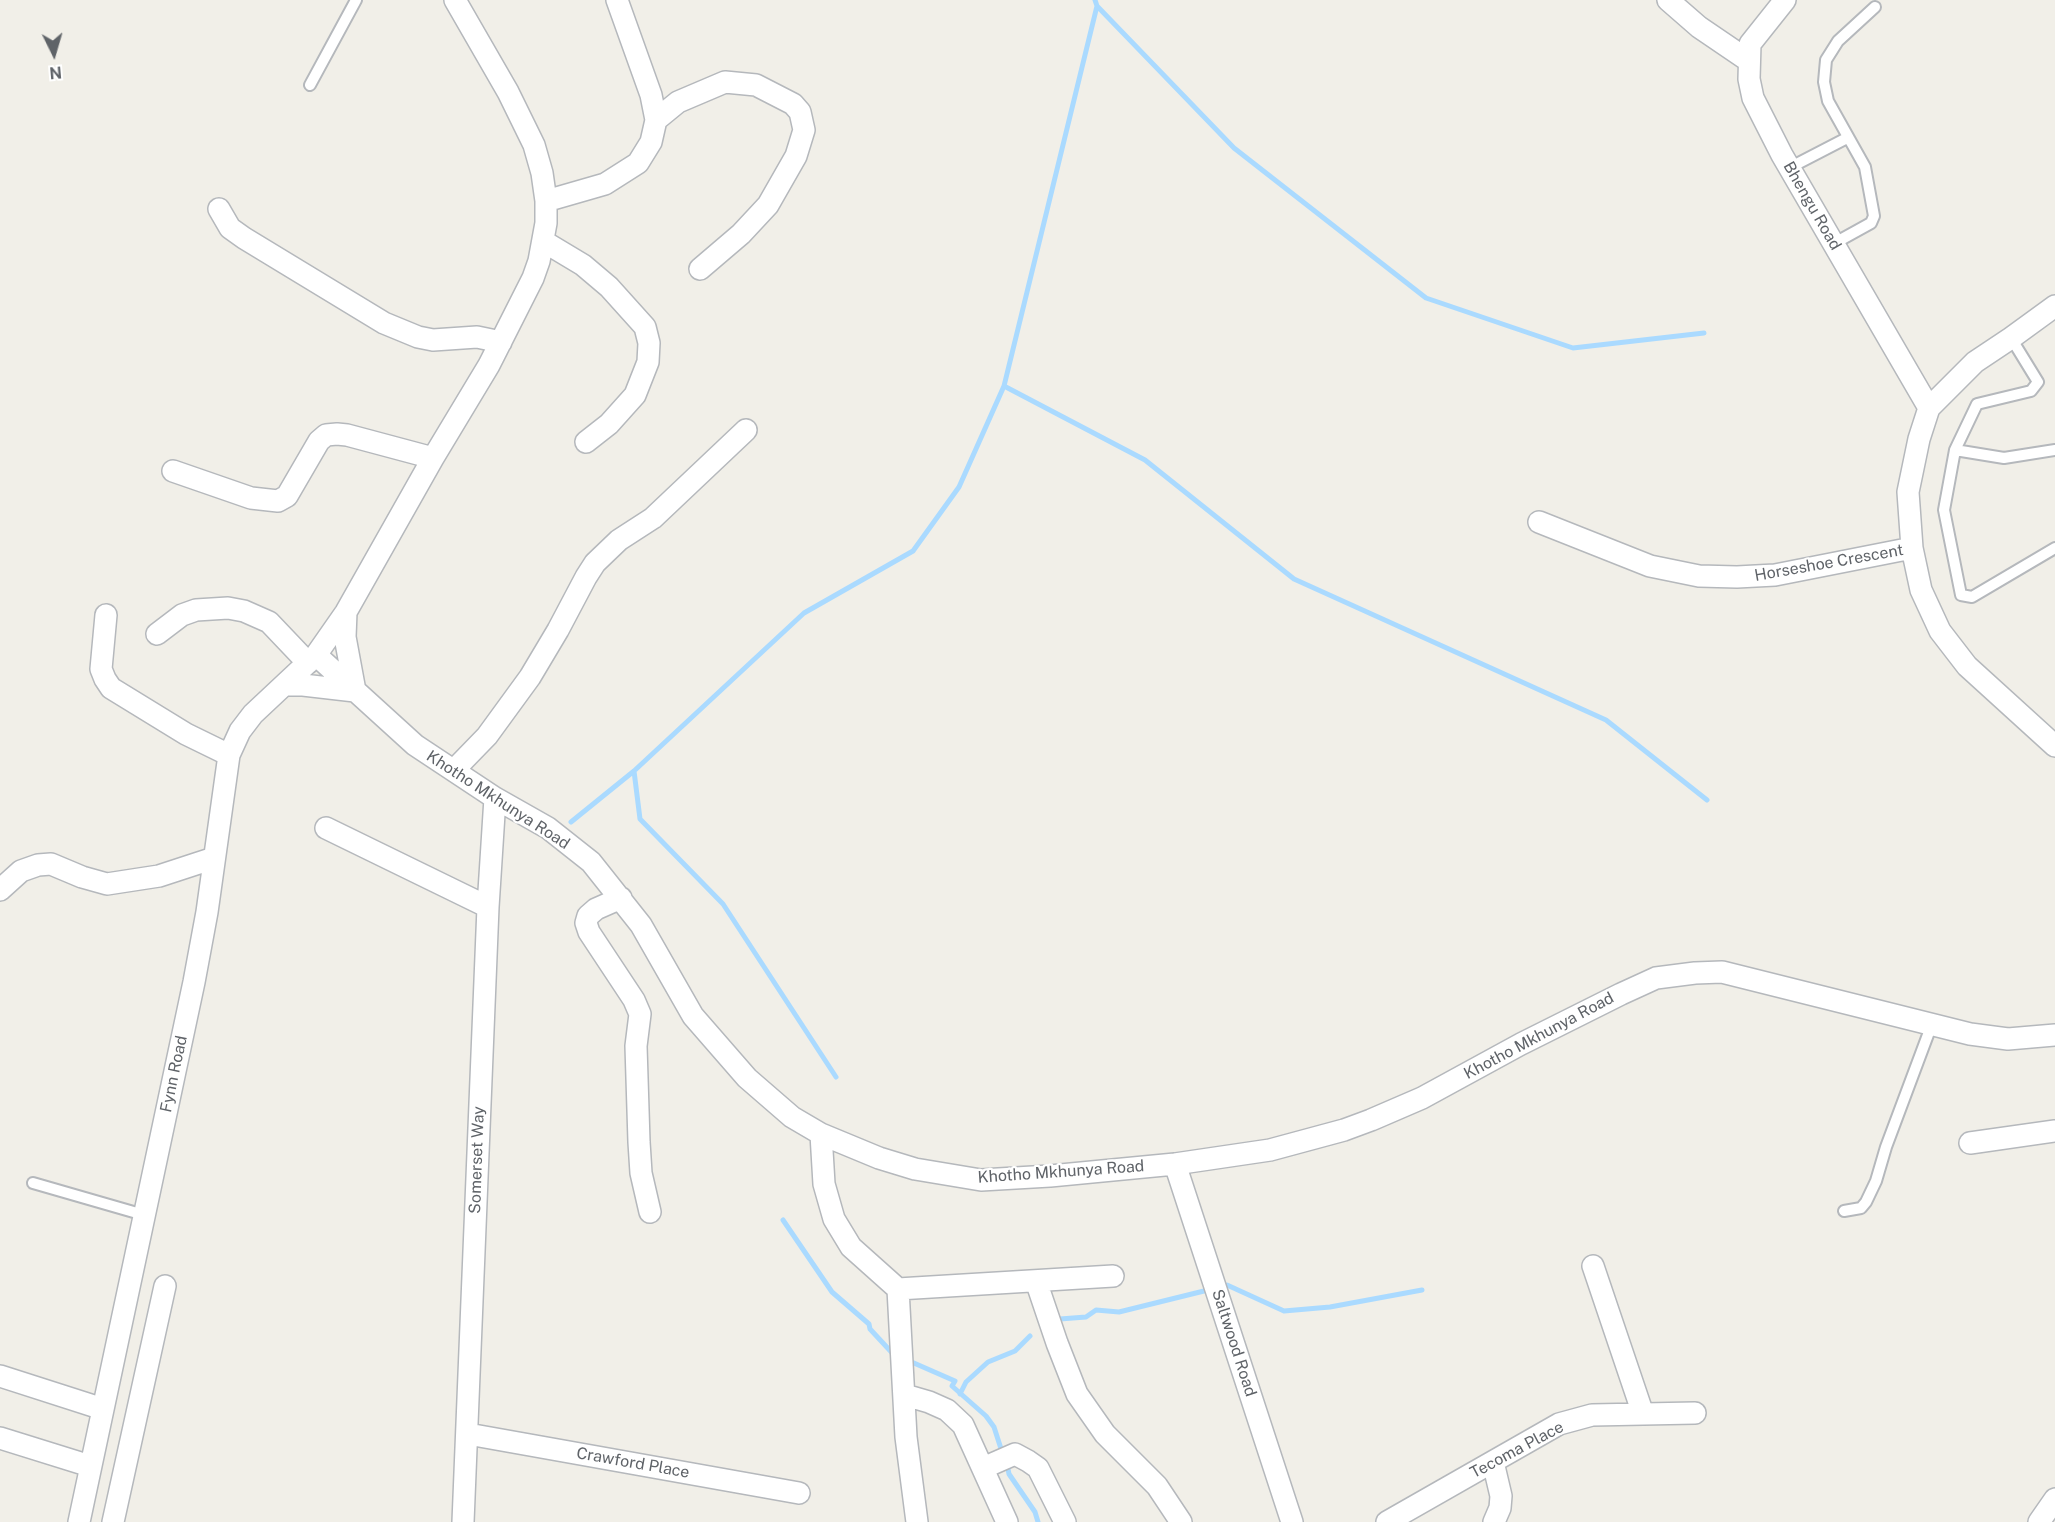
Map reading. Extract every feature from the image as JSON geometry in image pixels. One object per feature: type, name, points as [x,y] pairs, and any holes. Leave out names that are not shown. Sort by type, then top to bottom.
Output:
[{"type":"street","points":[[312,659],[346,612],[501,342],[533,278],[543,242],[546,201],[542,173],[534,145],[508,92],[455,0]]},
{"type":"street","points":[[546,201],[605,184],[638,163],[651,142],[656,120],[651,95],[617,0]]},
{"type":"street","points":[[1668,0],[1699,27],[1749,61]]},
{"type":"street","name":"Bhengu Road","points":[[1785,0],[1750,44],[1749,79],[1753,98],[1789,168],[1929,408]]},
{"type":"street","points":[[656,120],[678,102],[725,82],[756,85],[793,104],[800,112],[804,130],[796,156],[768,205],[741,234],[700,269]]},
{"type":"street","points":[[219,209],[230,228],[244,238],[384,324],[417,337],[433,340],[477,337],[501,342]]},
{"type":"street","points":[[543,242],[583,265],[609,287],[645,327],[649,343],[648,362],[634,395],[609,424],[586,442]]},
{"type":"street","points":[[2055,306],[1974,362],[1929,408],[1919,440],[1908,492],[1912,548],[1921,590],[1940,631],[1967,666],[2055,746]]},
{"type":"street","points":[[454,770],[487,736],[530,677],[595,563],[619,540],[652,518],[746,430]]},
{"type":"street","points":[[173,471],[251,498],[278,501],[287,496],[319,441],[326,435],[347,435],[433,458]]},
{"type":"street","name":"Horseshoe Crescent","points":[[1539,522],[1650,566],[1699,576],[1775,575],[1912,548]]},
{"type":"street","name":"Khotho Mkhunya Road","points":[[157,634],[182,615],[196,610],[228,608],[244,611],[269,622],[355,692],[415,745],[495,798],[548,828],[591,862],[640,925],[693,1016],[747,1078],[792,1117],[821,1134],[870,1155],[906,1166],[981,1180],[1176,1164],[1269,1150],[1344,1130],[1422,1098],[1531,1039],[1656,978],[1722,972],[1970,1034],[2008,1039],[2055,1035]]},
{"type":"street","points":[[286,685],[355,692],[345,637],[346,612]]},
{"type":"street","points":[[106,615],[101,669],[111,688],[186,735],[229,754]]},
{"type":"street","name":"Fynn Road","points":[[78,1522],[194,982],[229,754],[240,731],[253,714],[312,659]]},
{"type":"street","name":"Somerset Way","points":[[463,1522],[488,907],[495,798]]},
{"type":"street","points":[[326,828],[488,907]]},
{"type":"street","points":[[0,890],[21,871],[38,865],[51,864],[82,877],[107,884],[159,876],[214,858]]},
{"type":"street","points":[[621,898],[596,909],[588,916],[586,923],[589,932],[634,1000],[640,1014],[636,1046],[639,1142],[641,1173],[650,1212]]},
{"type":"street","points":[[1970,1143],[2055,1131]]},
{"type":"street","points":[[821,1134],[824,1184],[834,1219],[851,1247],[898,1289],[906,1437],[917,1522]]},
{"type":"street","name":"Saltwood Road","points":[[1176,1164],[1292,1522]]},
{"type":"street","points":[[1593,1266],[1643,1414]]},
{"type":"street","points":[[898,1289],[1113,1276]]},
{"type":"street","points":[[1036,1281],[1077,1394],[1106,1434],[1157,1486],[1180,1522]]},
{"type":"street","points":[[113,1522],[165,1286]]},
{"type":"street","points":[[0,1376],[103,1409]]},
{"type":"street","points":[[904,1395],[947,1410],[998,1462],[1007,1522]]},
{"type":"street","name":"Tecoma Place","points":[[1387,1522],[1559,1424],[1592,1415],[1695,1413]]},
{"type":"street","name":"Crawford Place","points":[[468,1434],[799,1493]]},
{"type":"street","points":[[0,1438],[90,1466]]},
{"type":"street","points":[[998,1462],[1038,1468],[1065,1522]]},
{"type":"street","points":[[1493,1462],[1501,1496],[1500,1508],[1494,1522]]},
{"type":"street","points":[[2039,1522],[2055,1499]]},
{"type":"lane","points":[[310,86],[356,0]]},
{"type":"lane","points":[[1833,244],[1871,223],[1874,219],[1864,167],[1828,101],[1824,82],[1826,60],[1838,41],[1875,7]]},
{"type":"lane","points":[[1789,168],[1848,138]]},
{"type":"lane","points":[[2011,338],[2038,382],[2031,391],[1977,404],[1954,450],[1944,510],[1961,595],[1972,597],[2055,548]]},
{"type":"lane","points":[[1954,450],[2004,458],[2055,450]]},
{"type":"lane","points":[[1844,1211],[1861,1208],[1876,1181],[1886,1147],[1932,1024]]},
{"type":"lane","points":[[33,1183],[144,1215]]},
{"type":"waterway","points":[[571,822],[634,771],[804,613],[913,551],[959,487],[1004,386],[1097,6],[1095,0]]},
{"type":"waterway","points":[[1097,6],[1234,148],[1426,298],[1573,348],[1704,333]]},
{"type":"waterway","points":[[1004,386],[1145,460],[1294,579],[1606,720],[1707,800]]},
{"type":"waterway","points":[[634,771],[640,819],[723,904],[836,1077]]},
{"type":"waterway","points":[[783,1220],[832,1292],[869,1324],[870,1329],[895,1356]]},
{"type":"waterway","points":[[1227,1285],[1284,1311],[1330,1307],[1422,1290]]},
{"type":"waterway","points":[[1060,1319],[1086,1317],[1096,1310],[1119,1312],[1208,1290]]},
{"type":"waterway","points":[[960,1394],[966,1382],[988,1362],[1015,1351],[1030,1336]]},
{"type":"waterway","points":[[907,1360],[955,1381],[952,1386],[986,1416],[994,1427],[1003,1455]]},
{"type":"waterway","points":[[1007,1464],[1009,1474],[1035,1512],[1038,1522]]}]
